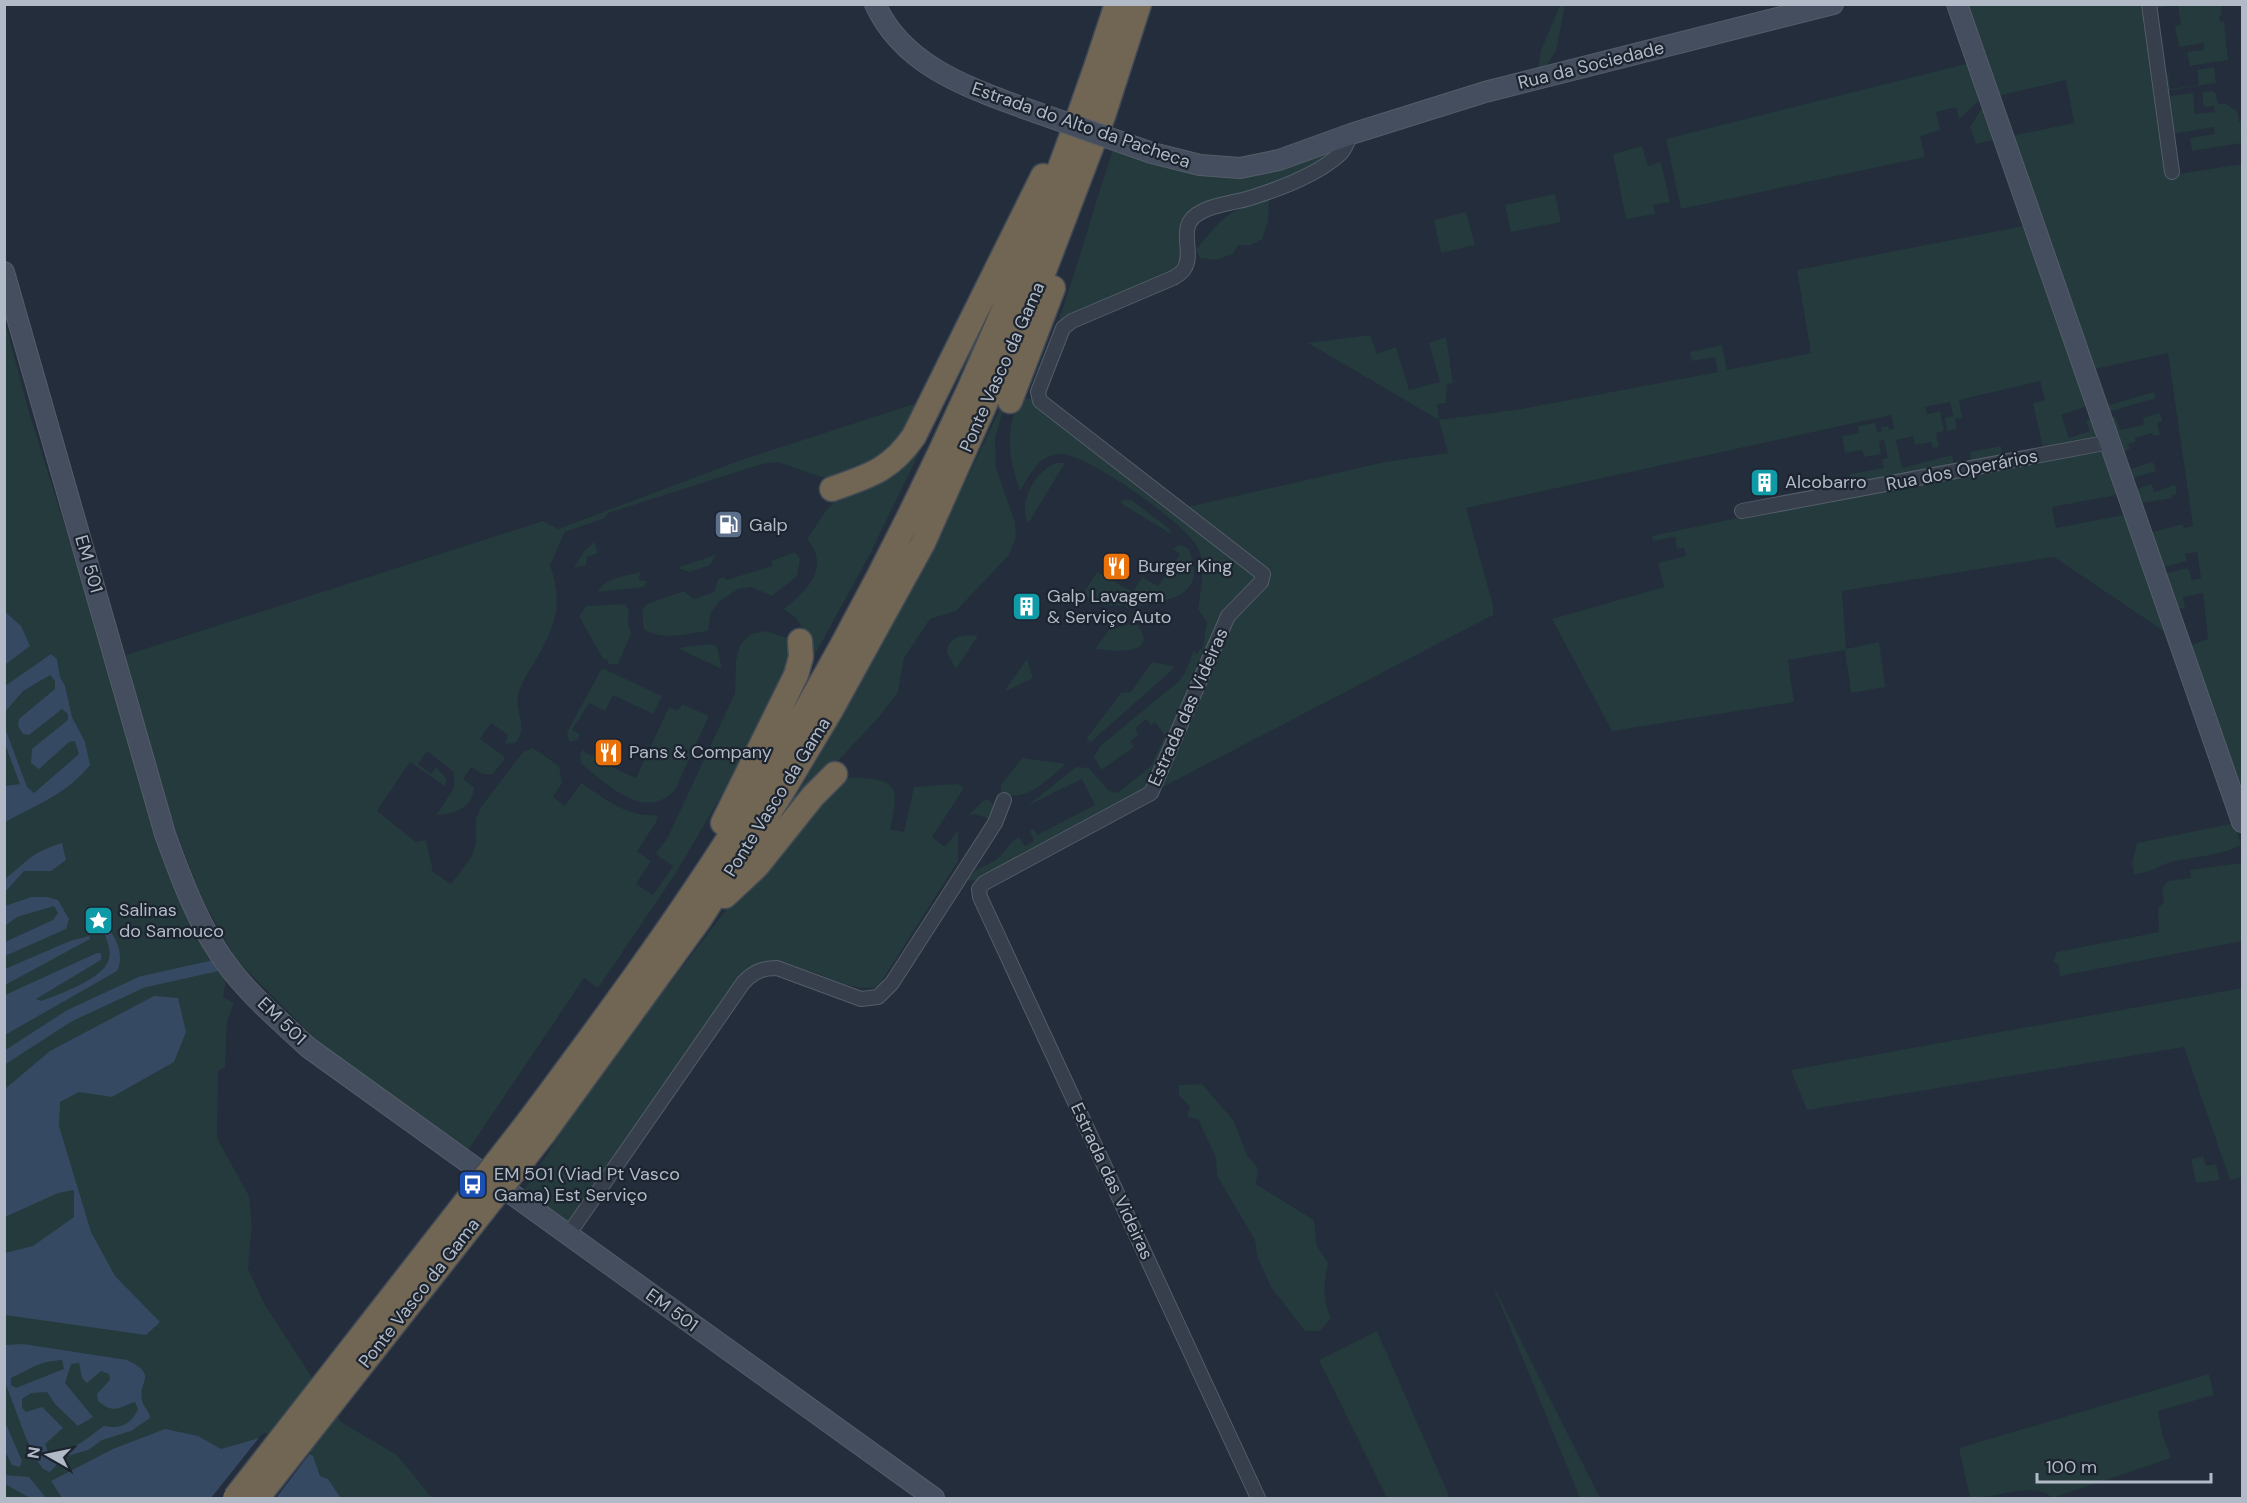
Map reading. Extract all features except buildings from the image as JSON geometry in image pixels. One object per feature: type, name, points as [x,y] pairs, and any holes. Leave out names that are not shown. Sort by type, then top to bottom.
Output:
[{"type":"highway","name":"Ponte Vasco da Gama","points":[[235,1498],[537,1127],[746,810],[833,663],[939,458],[1029,253],[1117,4]]},
{"type":"highway","name":"Ponte Vasco da Gama","points":[[257,1498],[537,1127],[699,920],[831,710],[923,543],[1042,276],[1141,4]]},
{"type":"highway","points":[[1010,400],[1093,184],[1127,72],[1141,4]]},
{"type":"highway","points":[[832,489],[886,468],[905,450],[917,431],[1041,182],[1102,49]]},
{"type":"highway","points":[[692,894],[737,793],[796,675],[801,657],[800,641]]},
{"type":"highway","points":[[699,920],[757,866],[813,796],[836,774]]},
{"type":"main road","name":"Estrada do Alto da Pacheca","points":[[875,4],[906,48],[937,71],[979,92],[1152,153],[1200,165],[1240,168],[1279,160],[1351,134]]},
{"type":"main road","name":"Rua da Sociedade","points":[[1351,134],[1495,89],[1833,4]]},
{"type":"main road","points":[[1957,4],[2242,822]]},
{"type":"main road","name":"EM 501","points":[[4,272],[165,834],[186,891],[231,969],[271,1013],[309,1047],[934,1498]]},
{"type":"street","points":[[2149,4],[2172,172]]},
{"type":"street","name":"Estrada das Videiras","points":[[1258,1498],[980,897],[979,889],[984,883],[1150,793],[1228,616],[1261,582],[1263,573],[1040,400],[1038,392],[1058,335],[1072,321],[1173,278],[1184,270],[1186,229],[1191,219],[1201,211],[1251,198],[1296,180],[1342,153],[1351,134]]},
{"type":"street","name":"Rua dos Operários","points":[[1742,511],[2110,442]]},
{"type":"street","points":[[568,1235],[742,982],[752,973],[765,968],[777,968],[861,999],[878,997],[892,983],[994,823],[1004,800]]},
{"type":"green space","points":[[1560,5],[1565,5],[1556,51],[1543,71],[1538,70],[1541,50]]},
{"type":"green space","points":[[1962,5],[2146,5],[2178,174],[2242,164],[2242,800],[2188,646],[2208,639],[2203,593],[2183,597],[2185,608],[2175,608],[2163,574],[2188,568],[2192,580],[2201,578],[2197,552],[2185,554],[2187,561],[2161,568],[2149,533],[2183,524],[2184,528],[2193,526],[2168,353],[2090,370],[2012,136],[2074,123],[2066,80],[1997,96]]},
{"type":"green space","points":[[2152,5],[2178,5],[2152,9]]},
{"type":"green space","points":[[2178,5],[2221,5],[2222,15],[2219,16],[2220,22],[2224,21],[2228,60],[2190,66],[2187,52],[2204,50],[2204,43],[2179,47],[2175,26],[2181,25]]},
{"type":"green space","points":[[1970,63],[1982,98],[1959,119],[1956,107],[1936,112],[1940,130],[1920,136],[1925,157],[1681,209],[1666,139]]},
{"type":"green space","points":[[2214,67],[2216,83],[2166,91],[2164,75],[2168,74],[2170,89],[2199,85],[2197,70]]},
{"type":"green space","points":[[2202,92],[2216,93],[2218,104],[2226,104],[2237,111],[2239,122],[2242,121],[2242,143],[2192,151],[2190,138],[2215,134],[2214,127],[2171,134],[2169,96],[2193,93],[2195,114],[2215,112],[2214,106],[2204,107]]},
{"type":"green space","points":[[1985,108],[1996,139],[1976,144],[1970,127],[1980,111]]},
{"type":"green space","points":[[1642,146],[1648,166],[1661,162],[1670,202],[1653,205],[1655,214],[1626,219],[1613,154]]},
{"type":"green space","points":[[1334,147],[1333,156],[1262,191],[1200,207],[1179,265],[1174,272],[1058,322],[1113,149],[1183,169]]},
{"type":"green space","points":[[1555,194],[1561,222],[1511,232],[1505,205]]},
{"type":"green space","points":[[1269,200],[1268,222],[1262,239],[1251,245],[1238,245],[1233,254],[1216,260],[1200,258],[1196,250],[1226,217],[1243,208]]},
{"type":"green space","points":[[1466,212],[1475,245],[1441,253],[1434,220]]},
{"type":"green space","points":[[2029,225],[2087,406],[2061,415],[2069,438],[2090,431],[2086,421],[2091,419],[2096,434],[2093,439],[2043,448],[2033,403],[2045,400],[2040,381],[1959,400],[1962,418],[1955,419],[1957,429],[1947,431],[1945,418],[1953,416],[1950,402],[1925,407],[1927,414],[1940,411],[1944,431],[1936,433],[1939,447],[1933,448],[1931,442],[1915,445],[1913,436],[1896,440],[1902,468],[1952,455],[1954,465],[1851,484],[1850,474],[1884,468],[1882,459],[1888,458],[1884,440],[1879,441],[1881,454],[1864,457],[1862,450],[1845,453],[1842,436],[1859,433],[1858,426],[1875,423],[1877,432],[1882,431],[1881,427],[1888,426],[1889,430],[1894,429],[1891,415],[1466,508],[1493,605],[1493,615],[1159,789],[1231,617],[1268,581],[1269,574],[1183,508],[1385,462],[1448,453],[1439,420],[1522,409],[1718,372],[1715,357],[1692,361],[1690,352],[1722,345],[1727,370],[1811,353],[1797,270]]},
{"type":"green space","name":"Salinas do Samouco","points":[[5,322],[29,412],[127,725],[227,973],[223,997],[234,1003],[227,1022],[225,1067],[218,1071],[217,1138],[249,1196],[252,1226],[248,1269],[265,1305],[341,1422],[397,1455],[432,1498],[5,1498]]},
{"type":"green space","points":[[1370,335],[1377,354],[1396,347],[1409,390],[1440,382],[1429,343],[1446,337],[1453,383],[1447,384],[1446,403],[1437,404],[1439,420],[1308,343]]},
{"type":"green space","points":[[1008,392],[995,439],[996,468],[1015,522],[1016,537],[1009,555],[956,611],[930,619],[904,658],[898,692],[879,717],[779,824],[900,611]]},
{"type":"green space","points":[[2154,392],[2156,398],[2108,412],[2106,406]]},
{"type":"green space","points":[[1019,398],[1031,399],[1217,543],[1257,578],[1242,594],[1145,790],[976,881],[967,880],[980,868],[999,857],[1019,837],[1025,846],[1034,841],[1030,831],[1034,829],[1037,835],[1095,805],[1082,779],[1027,806],[1076,767],[1089,768],[1109,791],[1118,793],[1151,766],[1165,736],[1155,722],[1151,725],[1146,719],[1135,729],[1139,734],[1130,742],[1134,747],[1101,770],[1094,757],[1100,746],[1178,682],[1185,673],[1194,650],[1196,654],[1203,647],[1207,622],[1198,609],[1203,572],[1199,550],[1177,524],[1157,508],[1111,476],[1089,464],[1071,456],[1058,454],[1039,463],[1020,491],[1010,444],[1012,423]]},
{"type":"green space","points":[[926,400],[896,447],[841,477],[824,478],[778,462],[762,464],[608,513],[605,518],[565,532],[550,565],[557,594],[552,628],[524,679],[518,695],[521,726],[519,738],[515,743],[505,744],[508,735],[491,723],[480,739],[504,756],[504,760],[493,774],[483,774],[471,767],[463,779],[474,787],[473,794],[467,805],[462,808],[436,815],[454,788],[454,772],[427,751],[418,764],[431,774],[436,767],[447,779],[445,786],[410,762],[377,811],[416,842],[426,840],[433,872],[451,884],[472,856],[476,843],[476,818],[481,807],[523,752],[533,748],[559,766],[562,783],[553,797],[565,806],[581,783],[626,810],[657,815],[657,821],[637,851],[651,861],[636,884],[653,895],[673,866],[655,854],[667,839],[735,693],[736,660],[740,645],[751,634],[766,631],[787,638],[790,647],[790,667],[742,760],[676,873],[598,988],[584,978],[467,1152],[332,1055],[237,961],[200,895],[169,812],[123,656],[543,521],[558,529],[741,460]]},
{"type":"green space","points":[[941,402],[942,406],[870,554],[796,689],[807,636],[796,618],[784,609],[808,586],[816,569],[817,560],[814,550],[807,539],[835,501],[854,492]]},
{"type":"green space","points":[[2160,413],[2162,421],[2157,423],[2160,435],[2153,436],[2152,433],[2135,438],[2136,442],[2128,444],[2130,449],[2121,452],[2110,418],[2115,416],[2120,430],[2144,425],[2143,418]]},
{"type":"green space","points":[[2001,446],[2002,456],[1971,461],[1970,452]]},
{"type":"green space","points":[[2104,451],[2117,495],[2052,507],[2056,528],[2124,515],[2171,636],[2054,557],[1842,591],[1846,649],[1879,642],[1885,687],[1851,693],[1845,650],[1788,660],[1794,702],[1612,731],[1552,619],[1664,587],[1658,563],[1686,556],[1684,548],[1677,549],[1675,537],[1653,541],[1652,536],[1756,514]]},
{"type":"green space","points":[[2153,462],[2156,471],[2133,478],[2130,469]]},
{"type":"green space","points":[[1057,463],[1065,463],[1028,524],[1025,506],[1031,488],[1042,472]]},
{"type":"green space","points":[[2152,484],[2154,492],[2175,485],[2177,494],[2172,495],[2172,498],[2141,503],[2137,489]]},
{"type":"green space","points":[[1123,500],[1131,500],[1170,529],[1171,534],[1120,503]]},
{"type":"green space","points":[[594,542],[598,553],[587,557],[586,565],[574,568],[584,551]]},
{"type":"green space","points":[[1179,545],[1188,548],[1193,565],[1193,578],[1188,588],[1180,595],[1168,600],[1127,608],[1125,605],[1103,604],[1083,594],[1097,572],[1133,592],[1142,577],[1158,586],[1180,554],[1173,549]]},
{"type":"green space","points":[[795,552],[800,559],[797,576],[772,596],[751,587],[738,589],[719,602],[711,612],[708,631],[667,636],[644,629],[642,611],[647,604],[684,591],[694,599],[714,592],[718,579],[724,577],[726,580],[772,566],[771,561]]},
{"type":"green space","points":[[715,555],[710,565],[690,572],[677,568]]},
{"type":"green space","points":[[640,572],[639,580],[647,581],[644,587],[598,592],[610,581]]},
{"type":"green space","points":[[625,604],[629,610],[628,623],[631,634],[618,664],[609,664],[607,659],[603,659],[579,616],[586,606]]},
{"type":"green space","points":[[1130,624],[1137,625],[1143,635],[1143,643],[1139,647],[1121,651],[1095,649],[1109,630]]},
{"type":"green space","points":[[962,636],[978,636],[956,669],[947,653],[950,643]]},
{"type":"green space","points":[[712,644],[717,647],[722,669],[677,648]]},
{"type":"green space","points":[[1027,659],[1033,678],[1006,691],[1005,690]]},
{"type":"green space","points":[[1152,662],[1173,666],[1173,669],[1091,742],[1086,739],[1121,693],[1131,692]]},
{"type":"green space","points":[[602,668],[662,696],[653,714],[613,695],[605,711],[589,703],[572,730],[580,734],[577,740],[569,742],[567,732]]},
{"type":"green space","points":[[682,704],[709,716],[675,790],[663,799],[651,803],[639,802],[626,797],[581,764],[580,756],[583,749],[586,753],[611,762],[610,766],[636,778],[669,707],[678,711]]},
{"type":"green space","points":[[1022,758],[1066,764],[1036,789],[1027,793],[1018,796],[1001,792],[1001,785]]},
{"type":"green space","points":[[853,777],[879,780],[892,788],[895,803],[890,829],[904,832],[914,787],[957,784],[964,788],[932,837],[945,847],[958,830],[958,861],[878,987],[859,987],[792,968],[752,973],[568,1235],[518,1200],[587,1091],[733,901],[834,783]]},
{"type":"green space","points":[[988,799],[995,807],[991,820],[975,814],[968,816],[983,801]]},
{"type":"green space","points":[[2235,823],[2241,845],[2225,851],[2175,861],[2134,874],[2132,863],[2137,843]]},
{"type":"green space","points":[[2242,863],[2242,941],[2060,976],[2058,964],[2053,962],[2057,952],[2159,932],[2158,908],[2164,902],[2162,888],[2168,881],[2191,878],[2190,870]]},
{"type":"green space","points":[[2242,988],[2242,1177],[2230,1180],[2184,1047],[1807,1110],[1791,1070]]},
{"type":"green space","points":[[1202,1084],[1234,1121],[1247,1155],[1258,1168],[1256,1184],[1314,1220],[1317,1246],[1328,1263],[1325,1291],[1326,1304],[1331,1318],[1320,1331],[1305,1331],[1271,1287],[1257,1256],[1255,1240],[1217,1176],[1216,1158],[1198,1119],[1187,1117],[1190,1107],[1179,1095],[1179,1085]]},
{"type":"green space","points":[[2203,1156],[2206,1166],[2216,1164],[2220,1180],[2196,1183],[2191,1159]]},
{"type":"green space","points":[[1490,1279],[1600,1498],[1580,1498]]},
{"type":"green space","points":[[1377,1331],[1450,1498],[1387,1498],[1319,1360]]},
{"type":"green space","points":[[2209,1374],[2214,1395],[2158,1411],[2162,1434],[2171,1458],[2052,1498],[2045,1493],[2025,1490],[1970,1498],[1959,1448]]},
{"type":"water","points":[[4,611],[21,626],[30,646],[5,665]]},
{"type":"water","points":[[51,654],[57,659],[72,717],[85,742],[90,765],[61,791],[5,822],[5,786],[20,784],[5,744],[5,728],[27,787],[34,793],[79,754],[75,741],[69,742],[39,769],[31,763],[32,749],[68,720],[68,714],[62,709],[29,735],[23,734],[18,726],[19,719],[55,689],[55,681],[50,675],[23,691],[5,712],[5,686]]},
{"type":"water","points":[[62,843],[66,860],[51,871],[24,871],[5,892],[5,879],[36,854]]},
{"type":"water","points":[[31,897],[58,900],[69,919],[66,929],[5,956],[5,942],[53,920],[58,913],[54,906],[17,917],[5,926],[5,906]]},
{"type":"water","points":[[104,923],[120,952],[117,971],[5,1035],[5,995],[101,953],[101,960],[36,999],[41,1001],[80,985],[106,966],[110,951],[102,927]]},
{"type":"water","points":[[89,936],[90,939],[5,985],[5,969],[70,941]]},
{"type":"water","points":[[154,996],[178,998],[186,1032],[174,1062],[112,1097],[79,1092],[60,1102],[59,1126],[91,1232],[115,1276],[160,1322],[146,1335],[5,1315],[5,1253],[33,1246],[74,1217],[74,1190],[58,1193],[5,1217],[5,1089],[50,1051]]},
{"type":"water","points":[[23,1344],[127,1360],[137,1365],[145,1374],[142,1400],[150,1418],[131,1431],[102,1440],[88,1450],[64,1457],[50,1472],[43,1469],[36,1459],[38,1448],[30,1446],[26,1438],[5,1382],[5,1345]],"holes":[[[62,1360],[64,1369],[16,1388],[11,1385],[11,1378],[30,1368],[46,1362]],[[79,1363],[82,1378],[87,1383],[101,1371],[109,1374],[110,1380],[97,1394],[98,1401],[103,1405],[112,1409],[135,1402],[138,1409],[132,1419],[124,1425],[104,1426],[81,1443],[49,1455],[45,1444],[63,1428],[42,1407],[26,1412],[22,1408],[22,1399],[31,1393],[47,1392],[55,1404],[78,1426],[93,1417],[65,1383],[71,1364]]]},
{"type":"water","points":[[5,1422],[22,1461],[20,1467],[12,1465],[5,1451]]},
{"type":"water","points":[[165,1429],[198,1436],[221,1449],[266,1436],[291,1443],[313,1456],[320,1476],[328,1479],[340,1497],[352,1498],[62,1498],[51,1481],[113,1449]]},
{"type":"water","points":[[5,1475],[29,1477],[46,1498],[30,1498],[5,1484]]},
{"type":"pier","points":[[262,1434],[292,1440],[311,1452],[276,1498],[211,1498]]},
{"type":"waterway","points":[[4,1058],[69,1016],[142,982],[214,966]]},
{"type":"place","name":"Alcobarro","points":[[1764,482]]},
{"type":"place","name":"Galp","points":[[728,525]]},
{"type":"place","name":"Burger King","points":[[1117,566]]},
{"type":"place","name":"Galp Lavagem & Serviço Auto","points":[[1026,606]]},
{"type":"place","name":"Pans & Company","points":[[608,752]]},
{"type":"place","name":"Salinas do Samouco","points":[[98,920]]},
{"type":"place","name":"EM 501 (Viad Pt Vasco Gama) Est Serviço","points":[[473,1184]]}]
